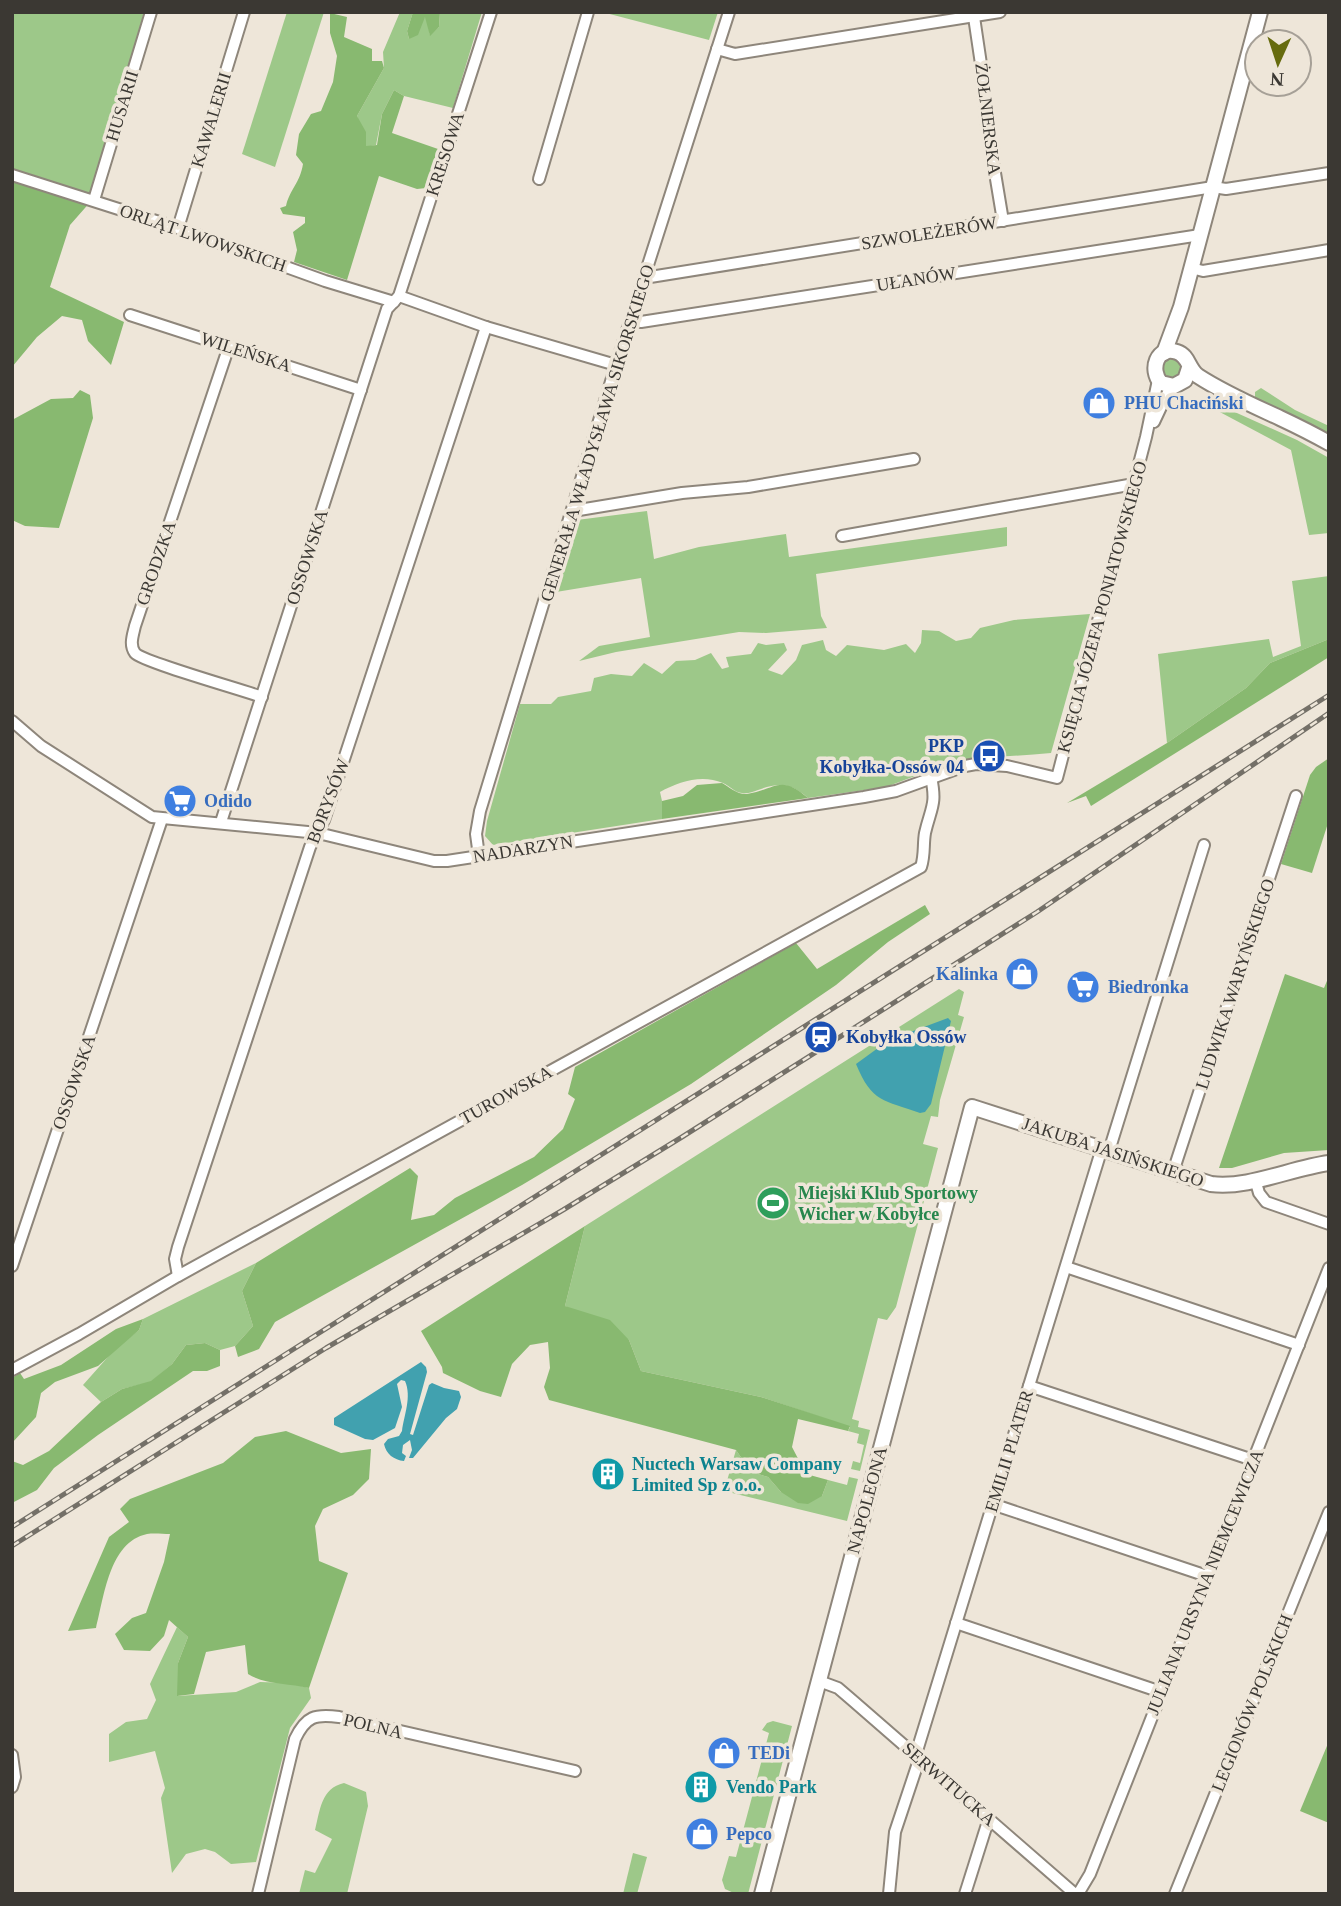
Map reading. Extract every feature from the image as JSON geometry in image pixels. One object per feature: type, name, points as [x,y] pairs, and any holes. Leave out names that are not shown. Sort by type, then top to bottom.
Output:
[{"type":"street","name":"HUSARII","points":[[93,200],[151,12]]},
{"type":"street","name":"KAWALERII","points":[[178,228],[244,12]]},
{"type":"street","name":"KRESOWA","points":[[396,299],[491,12]]},
{"type":"street","points":[[539,179],[588,12]]},
{"type":"street","name":"GENERAŁA WŁADYSŁAWA SIKORSKIEGO","points":[[479,856],[476,834],[480,811],[616,365],[729,12]]},
{"type":"street","points":[[717,49],[735,54],[1000,12]]},
{"type":"street","points":[[1164,353],[1181,307],[1259,12]]},
{"type":"street","name":"ŻOŁNIERSKA","points":[[974,17],[985,91],[986,119],[1003,221]]},
{"type":"street","name":"SZWOLEŻERÓW","points":[[644,278],[1213,187],[1226,189],[1329,173]]},
{"type":"street","name":"ORLĄT LWOWSKICH","points":[[12,176],[178,228],[326,281],[396,299],[616,365]]},
{"type":"street","name":"UŁANÓW","points":[[631,319],[641,322],[1200,235]]},
{"type":"street","points":[[1191,268],[1203,271],[1329,250]]},
{"type":"street","name":"OSSOWSKA","points":[[221,822],[387,309],[396,299]]},
{"type":"street","points":[[1180,353],[1181,307]]},
{"type":"street","name":"WILEŃSKA","points":[[130,315],[361,390]]},
{"type":"street","name":"BORYSÓW","points":[[178,1276],[175,1259],[178,1247],[310,846],[332,795],[486,327]]},
{"type":"street","name":"GRODZKA","points":[[229,346],[131,643],[134,652],[148,661],[262,696]]},
{"type":"street","points":[[1178,384],[1187,376],[1187,359],[1180,353],[1164,353],[1157,359],[1154,367],[1158,380],[1165,385],[1178,384],[1244,402]]},
{"type":"street","points":[[1189,368],[1202,379],[1244,402],[1329,443]]},
{"type":"street","name":"KSIĘCIA JÓZEFA PONIATOWSKIEGO","points":[[1057,778],[1146,437],[1158,380]]},
{"type":"street","name":"KSIĘCIA JÓZEFA PONIATOWSKIEGO","points":[[1146,437],[1165,398],[1178,384]]},
{"type":"street","points":[[573,510],[748,486],[914,459]]},
{"type":"street","points":[[842,536],[1134,484]]},
{"type":"street","name":"NADARZYN","points":[[12,721],[41,747],[141,812],[162,819],[221,822],[317,833],[434,861],[864,797],[895,791],[965,766],[1007,766],[1057,778]]},
{"type":"street","name":"TUROWSKA","points":[[12,1370],[920,867],[925,835],[936,798],[931,777]]},
{"type":"street","name":"LUDWIKA WARYŃSKIEGO","points":[[1173,1172],[1296,796]]},
{"type":"street","name":"OSSOWSKA","points":[[12,1266],[162,819]]},
{"type":"street","name":"EMILII PLATER","points":[[889,1894],[895,1832],[956,1623],[1066,1267],[1204,845]]},
{"type":"street","name":"JAKUBA JASIŃSKIEGO","points":[[972,1107],[1201,1182],[1220,1185],[1329,1163]]},
{"type":"street","name":"NAPOLEONA","points":[[762,1894],[972,1107]]},
{"type":"street","points":[[1255,1179],[1259,1194],[1266,1202],[1329,1224]]},
{"type":"street","points":[[1066,1267],[1298,1345]]},
{"type":"street","name":"JULIANA URSYNA NIEMCEWICZA","points":[[1076,1894],[1090,1874],[1329,1268]]},
{"type":"street","points":[[1029,1386],[1253,1460]]},
{"type":"street","points":[[992,1504],[1207,1576]]},
{"type":"street","name":"LEGIONÓW POLSKICH","points":[[1175,1894],[1329,1512]]},
{"type":"street","points":[[956,1623],[1161,1692]]},
{"type":"street","name":"SERWITUCKA","points":[[819,1681],[838,1688],[1076,1894]]},
{"type":"street","name":"POLNA","points":[[258,1894],[295,1739],[308,1719],[321,1715],[339,1717],[575,1771]]},
{"type":"street","points":[[12,1755],[15,1777],[12,1787]]},
{"type":"street","points":[[965,1894],[989,1818]]},
{"type":"green space","points":[[12,12],[144,12],[92,200],[12,179]]},
{"type":"green space","points":[[287,12],[324,12],[275,167],[242,154]]},
{"type":"green space","points":[[400,12],[413,12],[407,31],[409,39],[426,15],[430,35],[439,27],[440,12],[482,12],[453,108],[404,96],[394,90],[382,114],[376,145],[366,147],[357,116],[384,68],[383,52]]},
{"type":"green space","points":[[413,12],[440,12],[439,27],[430,36],[425,17],[418,35],[409,39],[407,31]]},
{"type":"green space","points":[[602,12],[718,12],[709,40]]},
{"type":"green space","points":[[330,13],[347,17],[344,37],[372,49],[372,61],[382,61],[384,68],[357,116],[366,132],[366,146],[377,145],[382,114],[394,90],[404,96],[392,133],[438,149],[426,188],[417,189],[379,176],[347,280],[294,262],[297,250],[293,232],[305,223],[305,217],[283,214],[280,208],[286,206],[302,171],[303,164],[296,155],[299,134],[311,114],[321,111],[333,82],[337,56],[330,33]]},
{"type":"green space","points":[[12,179],[92,200],[70,225],[50,287],[124,322],[111,365],[88,341],[82,320],[62,316],[37,337],[12,367]]},
{"type":"green space","points":[[1168,359],[1176,359],[1182,369],[1176,379],[1168,379],[1162,373],[1162,365]]},
{"type":"green space","points":[[1261,388],[1295,410],[1329,426],[1329,437],[1255,399],[1255,392]]},
{"type":"green space","points":[[80,390],[90,395],[93,418],[59,528],[25,526],[12,520],[12,420],[51,399],[73,398]]},
{"type":"green space","points":[[1228,409],[1297,440],[1329,458],[1329,533],[1309,535],[1291,450],[1216,410]]},
{"type":"green space","points":[[647,511],[654,559],[699,547],[786,534],[789,557],[1007,527],[1007,546],[816,574],[821,616],[827,628],[766,633],[739,632],[616,652],[579,661],[599,646],[650,637],[641,578],[556,592],[577,520]]},
{"type":"green space","points":[[1329,576],[1329,639],[1270,663],[1246,688],[1167,743],[1158,654],[1269,639],[1273,657],[1301,646],[1292,581]]},
{"type":"green space","points":[[1090,614],[1051,753],[922,764],[923,773],[886,787],[808,798],[785,785],[744,793],[715,780],[690,780],[660,792],[662,819],[493,845],[485,836],[520,704],[551,704],[558,697],[591,691],[594,678],[611,674],[632,676],[644,663],[662,674],[676,661],[695,660],[711,653],[722,669],[729,667],[726,657],[751,654],[758,643],[784,643],[787,650],[768,670],[782,675],[796,660],[802,645],[823,640],[826,650],[836,656],[847,645],[884,650],[906,644],[915,653],[921,643],[922,630],[939,631],[956,641],[971,638],[980,628],[1014,620]]},
{"type":"green space","points":[[1329,639],[1329,657],[1091,806],[1086,796],[1067,803],[1167,743],[1246,688],[1270,663]]},
{"type":"green space","points":[[1329,758],[1329,820],[1312,873],[1281,864],[1310,775]]},
{"type":"green space","points":[[722,783],[744,794],[778,785],[791,786],[808,798],[662,819],[662,801],[683,796],[697,785]]},
{"type":"green space","points":[[925,905],[930,914],[888,942],[836,985],[691,1084],[522,1185],[275,1322],[259,1349],[238,1357],[235,1346],[253,1326],[242,1291],[256,1263],[410,1168],[418,1176],[411,1220],[434,1215],[455,1198],[534,1157],[563,1129],[575,1099],[568,1094],[575,1067],[796,943],[817,969]]},
{"type":"green space","points":[[1285,974],[1324,988],[1329,976],[1329,1150],[1284,1153],[1232,1168],[1219,1168]]},
{"type":"green space","name":"Miejski Klub Sportowy Wicher w Kobyłce","points":[[959,989],[964,992],[958,1015],[964,1017],[940,1100],[938,1117],[931,1116],[923,1144],[938,1148],[896,1307],[887,1320],[878,1318],[852,1419],[859,1421],[858,1427],[870,1430],[860,1471],[851,1469],[853,1461],[860,1463],[864,1445],[857,1443],[859,1434],[848,1431],[850,1427],[761,1397],[641,1371],[629,1340],[565,1306],[585,1226]]},
{"type":"green space","points":[[585,1226],[565,1306],[610,1320],[629,1340],[641,1371],[761,1397],[850,1426],[848,1431],[798,1419],[792,1447],[806,1474],[828,1480],[822,1496],[808,1504],[798,1503],[781,1492],[768,1477],[751,1472],[736,1450],[549,1400],[544,1387],[550,1368],[548,1342],[530,1345],[512,1364],[501,1397],[480,1391],[443,1373],[421,1331]]},
{"type":"green space","points":[[256,1263],[242,1291],[253,1326],[235,1346],[220,1350],[205,1343],[186,1345],[172,1364],[151,1382],[122,1389],[101,1402],[83,1385],[115,1349],[139,1330],[143,1319]]},
{"type":"green space","points":[[143,1319],[139,1330],[98,1366],[55,1382],[41,1393],[36,1417],[12,1443],[12,1378],[20,1373],[24,1379],[61,1365],[116,1329]]},
{"type":"green space","points":[[205,1343],[220,1350],[220,1366],[207,1371],[193,1371],[98,1435],[54,1468],[37,1490],[12,1503],[12,1461],[23,1465],[49,1451],[101,1402],[122,1389],[151,1381],[172,1364],[186,1345]]},
{"type":"green space","points":[[286,1431],[341,1453],[371,1449],[369,1479],[353,1495],[323,1509],[315,1526],[319,1561],[348,1573],[309,1688],[270,1682],[248,1674],[245,1645],[206,1652],[194,1694],[177,1696],[178,1663],[188,1637],[169,1620],[164,1636],[150,1651],[124,1650],[115,1634],[132,1618],[146,1613],[164,1562],[170,1534],[147,1534],[134,1539],[124,1548],[110,1573],[96,1628],[68,1631],[109,1537],[129,1522],[120,1509],[130,1499],[223,1463],[255,1437]]},
{"type":"green space","points":[[736,1450],[751,1472],[768,1477],[781,1492],[822,1496],[828,1480],[847,1485],[849,1477],[858,1479],[847,1521],[724,1491]]},
{"type":"green space","points":[[177,1627],[188,1637],[178,1663],[178,1696],[236,1692],[260,1682],[290,1683],[309,1688],[311,1698],[290,1728],[256,1862],[231,1864],[215,1852],[205,1849],[186,1854],[172,1873],[161,1798],[165,1788],[155,1751],[109,1762],[109,1734],[126,1722],[147,1719],[156,1700],[150,1684]]},
{"type":"green space","points":[[773,1721],[792,1726],[748,1894],[736,1894],[725,1889],[722,1880],[729,1856],[736,1857],[769,1733],[762,1730],[767,1723]]},
{"type":"green space","points":[[1329,1741],[1329,1823],[1300,1811]]},
{"type":"green space","points":[[344,1783],[366,1792],[368,1806],[347,1894],[299,1894],[305,1870],[315,1873],[332,1839],[315,1830],[320,1808],[330,1790]]},
{"type":"green space","points":[[633,1853],[647,1857],[637,1894],[623,1894]]},
{"type":"water","points":[[948,1018],[951,1021],[931,1104],[925,1112],[920,1113],[897,1105],[874,1093],[856,1064],[889,1040]]},
{"type":"water","points":[[421,1362],[427,1372],[410,1434],[413,1435],[429,1385],[432,1383],[459,1391],[461,1397],[457,1409],[446,1418],[413,1458],[409,1458],[412,1450],[410,1440],[403,1445],[402,1453],[406,1456],[404,1461],[391,1456],[384,1444],[388,1439],[399,1436],[402,1431],[408,1400],[405,1381],[401,1380],[397,1384],[402,1407],[395,1428],[373,1440],[334,1425],[334,1418]]},
{"type":"railway","points":[[12,1527],[1329,695]]},
{"type":"railway","points":[[12,1546],[326,1348],[563,1210],[682,1137],[1037,912],[1329,713]]},
{"type":"place","name":"PHU Chaciński","points":[[1099,403]]},
{"type":"place","name":"PKP Kobyłka-Ossów 04","points":[[989,756]]},
{"type":"place","name":"Odido","points":[[180,801]]},
{"type":"place","name":"Kalinka","points":[[1022,974]]},
{"type":"place","name":"Biedronka","points":[[1083,987]]},
{"type":"place","name":"Kobyłka Ossów","points":[[821,1037]]},
{"type":"place","name":"Miejski Klub Sportowy Wicher w Kobyłce","points":[[773,1203]]},
{"type":"place","name":"Nuctech Warsaw Company Limited Sp z o.o.","points":[[608,1474]]},
{"type":"place","name":"TEDi","points":[[724,1753]]},
{"type":"place","name":"Vendo Park","points":[[701,1787]]},
{"type":"place","name":"Pepco","points":[[702,1834]]}]
